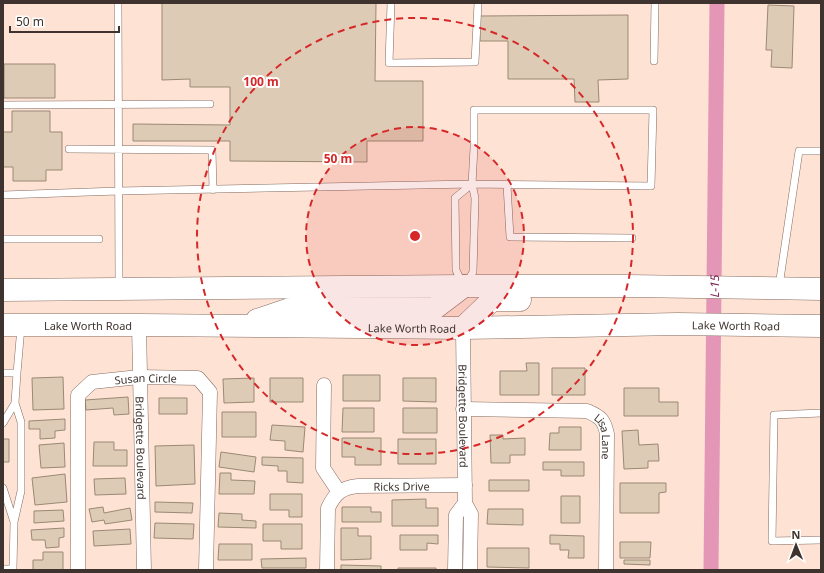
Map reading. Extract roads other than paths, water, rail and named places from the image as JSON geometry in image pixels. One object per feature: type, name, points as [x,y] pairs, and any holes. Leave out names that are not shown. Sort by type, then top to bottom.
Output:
[{"type":"main road","points":[[3,290],[464,286],[629,286],[821,289]]},
{"type":"main road","points":[[241,326],[290,309],[435,308],[464,286]]},
{"type":"main road","points":[[463,328],[492,300],[589,300],[629,286]]},
{"type":"main road","name":"Lake Worth Road","points":[[12,325],[463,328],[678,324],[821,326]]},
{"type":"street","name":"Bridgette Boulevard","points":[[139,325],[144,570]]},
{"type":"street","name":"Bridgette Boulevard","points":[[463,328],[465,503],[471,514],[470,570]]},
{"type":"street","name":"Susan Circle","points":[[78,570],[78,394],[92,382],[139,378],[198,378],[210,392],[206,570]]},
{"type":"street","points":[[324,385],[323,468],[339,492],[332,499],[328,508],[327,570]]},
{"type":"street","name":"Lisa Lane","points":[[464,409],[587,411],[597,415],[604,424],[607,434],[606,570]]},
{"type":"street","name":"Ricks Drive","points":[[339,492],[358,486],[465,486]]},
{"type":"street","name":"Bridgette Boulevard","points":[[455,570],[456,515],[465,503]]},
{"type":"lane","points":[[118,3],[119,289]]},
{"type":"lane","points":[[391,3],[389,63],[475,62],[478,3]]},
{"type":"lane","points":[[654,61],[655,3]]},
{"type":"lane","points":[[3,105],[210,104]]},
{"type":"lane","points":[[3,195],[118,191],[472,184],[651,186],[653,110],[474,110],[472,184],[475,198],[473,272],[464,286]]},
{"type":"lane","points":[[70,149],[212,150],[213,190]]},
{"type":"lane","points":[[779,288],[799,151],[821,151]]},
{"type":"lane","points":[[464,286],[456,270],[455,198],[472,184]]},
{"type":"lane","points":[[507,185],[510,238],[632,238]]},
{"type":"lane","points":[[3,239],[99,239]]},
{"type":"lane","points":[[3,569],[13,570],[14,522],[21,491],[20,422],[15,403],[17,373],[12,325]]},
{"type":"lane","points":[[3,373],[17,373]]},
{"type":"lane","points":[[3,423],[15,403]]},
{"type":"lane","points":[[821,413],[774,415],[772,541],[821,540]]},
{"type":"lane","points":[[3,488],[14,522]]},
{"type":"waterway","name":"L-15","points":[[711,570],[717,3]]}]
